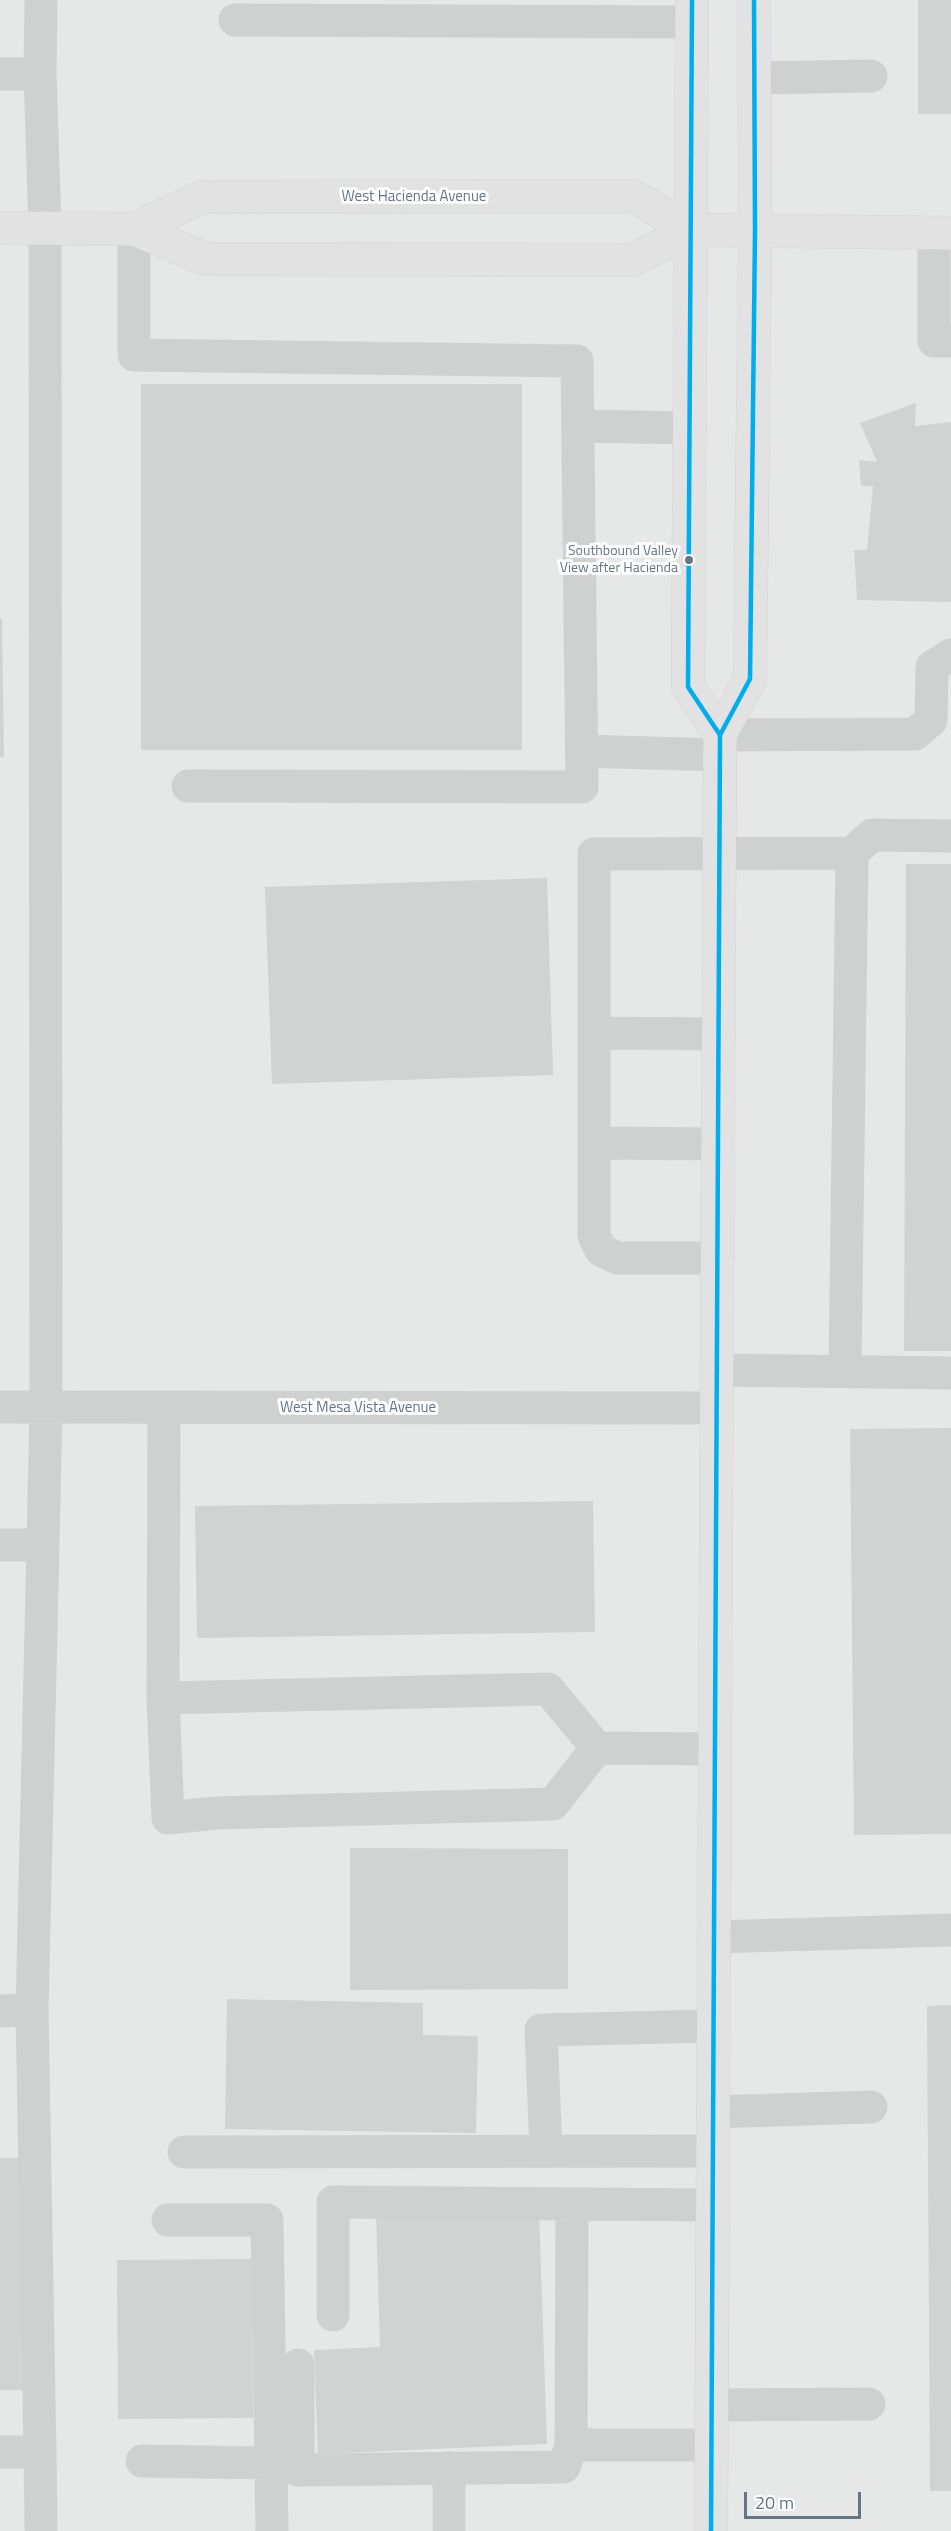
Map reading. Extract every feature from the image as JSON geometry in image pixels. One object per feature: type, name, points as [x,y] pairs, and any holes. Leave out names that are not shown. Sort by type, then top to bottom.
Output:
[{"type":"main road","points":[[711,2531],[720,745],[750,679],[755,230],[754,0]]},
{"type":"main road","points":[[692,11],[688,687],[720,745]]},
{"type":"main road","name":"West Hacienda Avenue","points":[[134,229],[201,197],[633,196],[692,230]]},
{"type":"main road","name":"West Hacienda Avenue","points":[[0,228],[134,229],[206,259],[632,260],[692,230],[943,233]]},
{"type":"street","points":[[41,0],[40,74],[45,228],[46,1407],[32,2010],[41,2531]]},
{"type":"street","points":[[235,20],[591,10],[692,11]]},
{"type":"street","points":[[0,74],[40,74]]},
{"type":"street","points":[[754,78],[871,76]]},
{"type":"street","points":[[134,229],[134,355],[577,361],[582,787],[188,786]]},
{"type":"street","points":[[943,233],[934,341],[951,341]]},
{"type":"street","points":[[578,426],[690,428]]},
{"type":"street","points":[[582,751],[915,734],[931,720],[932,667],[951,655]]},
{"type":"street","points":[[718,1258],[617,1258],[601,1250],[594,1236],[594,854],[852,853],[872,835],[951,836]]},
{"type":"street","points":[[845,1371],[852,853]]},
{"type":"street","points":[[594,1033],[719,1034]]},
{"type":"street","points":[[594,1143],[718,1144]]},
{"type":"street","points":[[717,1370],[951,1373]]},
{"type":"street","name":"West Mesa Vista Avenue","points":[[0,1407],[717,1408]]},
{"type":"street","points":[[164,1407],[163,1698],[168,1818],[216,1813],[553,1804],[597,1748]]},
{"type":"street","points":[[0,1545],[43,1545]]},
{"type":"street","points":[[163,1698],[548,1689],[597,1748],[714,1749]]},
{"type":"street","points":[[713,1937],[951,1930]]},
{"type":"street","points":[[0,2011],[32,2010]]},
{"type":"street","points":[[546,2151],[541,2030],[713,2026]]},
{"type":"street","points":[[713,2112],[871,2107]]},
{"type":"street","points":[[184,2152],[712,2151]]},
{"type":"street","points":[[333,2315],[333,2202],[712,2205]]},
{"type":"street","points":[[298,2364],[298,2470],[564,2467],[571,2445],[572,2204]]},
{"type":"street","points":[[168,2220],[267,2220],[272,2531]]},
{"type":"street","points":[[711,2405],[869,2404]]},
{"type":"street","points":[[571,2445],[711,2445]]},
{"type":"street","points":[[0,2452],[40,2452]]},
{"type":"street","points":[[142,2462],[271,2463]]},
{"type":"street","points":[[448,2468],[449,2531]]},
{"type":"shaded area","points":[[0,0],[951,0],[951,2531],[0,2531]]},
{"type":"building","points":[[918,0],[951,0],[951,114],[918,114]]},
{"type":"building","points":[[141,384],[522,384],[522,750],[141,750]]},
{"type":"building","points":[[916,403],[915,426],[951,422],[951,602],[857,600],[854,550],[867,550],[873,486],[861,486],[859,460],[877,462],[860,423]]},
{"type":"building","points":[[0,619],[2,619],[4,757],[0,757]]},
{"type":"building","points":[[906,864],[951,864],[951,1351],[904,1351]]},
{"type":"building","points":[[547,878],[553,1075],[272,1084],[265,887]]},
{"type":"building","points":[[951,1428],[951,1834],[854,1835],[850,1429]]},
{"type":"building","points":[[593,1501],[595,1632],[197,1638],[195,1506]]},
{"type":"building","points":[[350,1848],[568,1849],[568,1989],[350,1990]]},
{"type":"building","points":[[227,1999],[423,2003],[423,2035],[478,2036],[476,2133],[225,2129]]},
{"type":"building","points":[[951,2005],[951,2491],[930,2491],[927,2006]]},
{"type":"building","points":[[0,2158],[23,2158],[23,2390],[0,2390]]},
{"type":"building","points":[[539,2211],[547,2444],[318,2454],[314,2350],[380,2347],[376,2215]]},
{"type":"building","points":[[252,2259],[253,2418],[118,2419],[117,2260]]},
{"type":"transit line","points":[[692,0],[688,687],[720,735]]},
{"type":"transit line","points":[[711,2531],[720,735],[750,679],[755,230],[754,0]]},
{"type":"place","name":"Southbound Valley View after Hacienda","points":[[689,560]]}]
